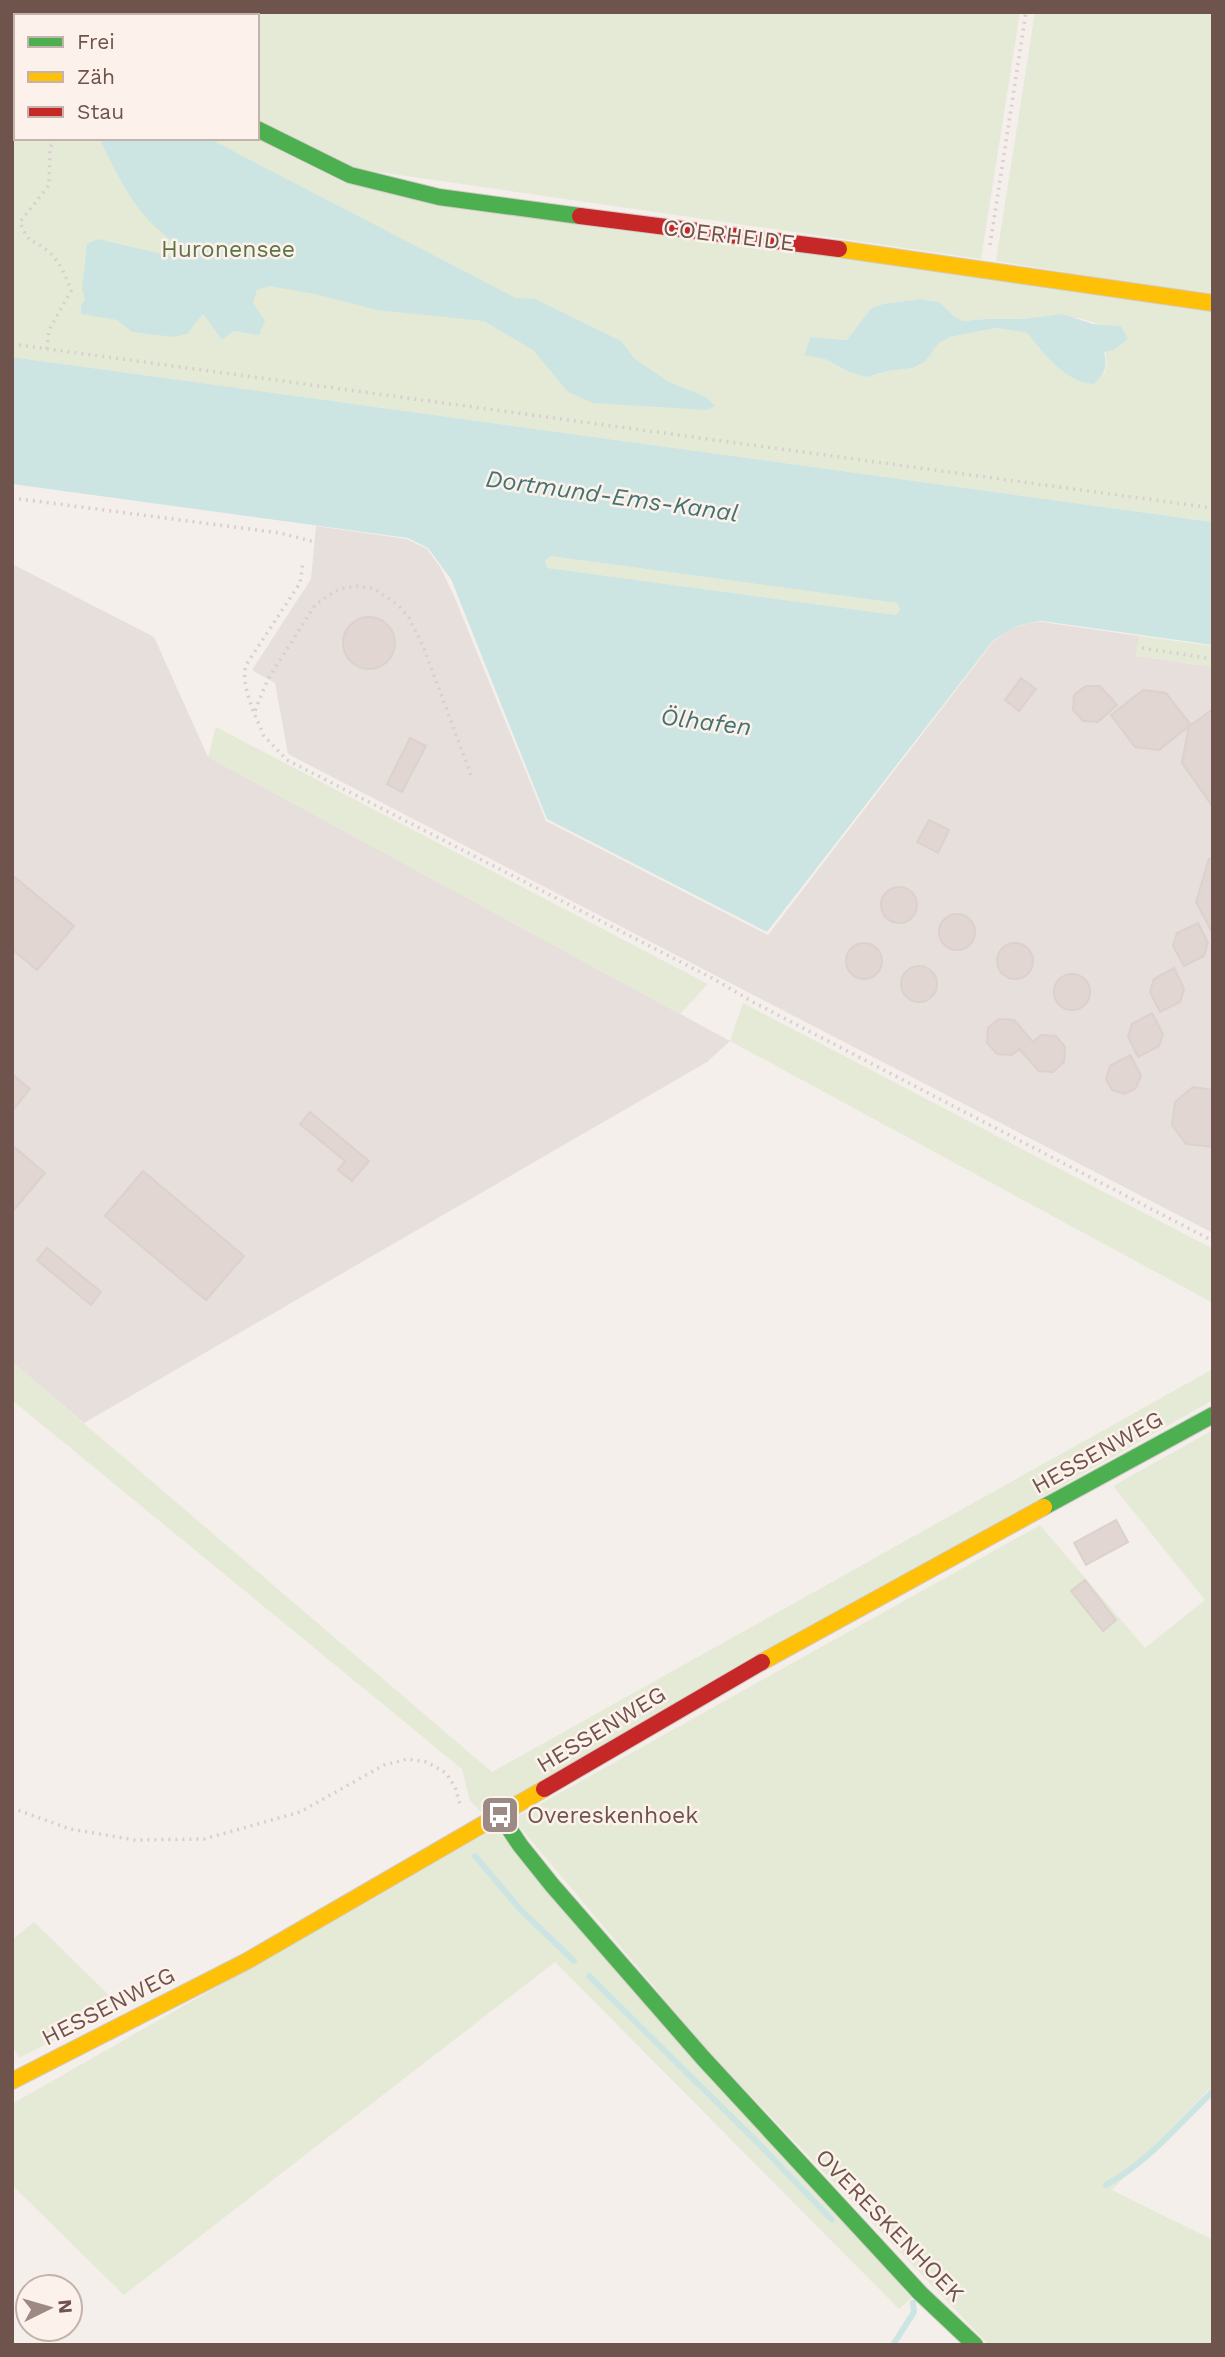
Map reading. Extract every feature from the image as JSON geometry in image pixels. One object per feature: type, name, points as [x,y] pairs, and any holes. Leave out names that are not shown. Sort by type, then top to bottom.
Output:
[{"type":"street","name":"COERHEIDE","points":[[259,130],[350,175],[439,197],[987,269],[1213,303]]},
{"type":"street","name":"HESSENWEG","points":[[12,2081],[247,1961],[738,1675],[1213,1415]]},
{"type":"street","name":"OVERESKENHOEK","points":[[500,1815],[552,1885],[703,2059],[920,2293],[975,2345]]},
{"type":"path","points":[[987,269],[1026,12]]},
{"type":"path","points":[[47,349],[49,330],[71,291],[66,277],[50,253],[27,239],[20,222],[49,185],[50,148],[54,140]]},
{"type":"path","points":[[12,344],[1213,508]]},
{"type":"path","points":[[12,498],[280,533],[314,542]]},
{"type":"path","points":[[303,563],[300,583],[246,665],[244,674],[245,686],[264,736],[287,760],[700,972],[1213,1241]]},
{"type":"path","points":[[254,713],[268,679],[316,605],[345,587],[375,589],[399,606],[410,618],[471,775]]},
{"type":"path","points":[[1142,648],[1213,659]]},
{"type":"path","points":[[12,1808],[70,1829],[135,1840],[204,1839],[300,1812],[384,1765],[407,1759],[427,1762],[446,1773],[455,1787],[463,1814],[474,1831]]},
{"type":"shaded area","points":[[316,526],[406,539],[427,549],[440,567],[454,596],[546,821],[768,935],[993,642],[1010,629],[1042,622],[1139,636],[1136,656],[1213,667],[1213,1233],[288,754],[275,683],[252,670],[311,579]]},
{"type":"shaded area","points":[[12,564],[154,637],[208,757],[730,1041],[707,1062],[84,1423],[12,1362]]},
{"type":"green space","name":"Huronensee","points":[[12,12],[68,12],[14,14],[14,140],[259,140],[345,183],[1213,310],[1213,522],[12,357]],"holes":[[[920,299],[939,302],[963,321],[1079,318],[1102,325],[1107,365],[1104,374],[1040,350],[1027,333],[996,328],[950,337],[938,344],[925,362],[914,368],[876,375],[849,372],[825,359],[804,354],[810,337],[847,340],[871,308],[883,304]]]},
{"type":"green space","points":[[87,12],[1020,12],[981,259],[351,168],[259,123],[259,14]]},
{"type":"green space","points":[[1035,12],[1213,12],[1213,296],[996,261]]},
{"type":"green space","points":[[550,556],[898,603],[900,610],[896,615],[548,568],[545,562]]},
{"type":"green space","points":[[1139,636],[1213,646],[1213,667],[1136,656]]},
{"type":"green space","points":[[216,727],[708,984],[680,1014],[208,757]]},
{"type":"green space","points":[[743,1003],[1213,1249],[1213,1303],[730,1041]]},
{"type":"green space","points":[[12,1362],[492,1772],[1213,1369],[1213,1400],[483,1814],[470,1801],[462,1769],[12,1400]]},
{"type":"green space","points":[[1213,1430],[1213,2085],[1112,2190],[1213,2240],[1213,2345],[989,2345],[709,2052],[513,1819],[1040,1525],[1145,1648],[1205,1600],[1113,1486]]},
{"type":"green space","points":[[495,1828],[912,2298],[899,2309],[555,1962],[124,2295],[12,2185],[12,2104]]},
{"type":"green space","points":[[34,1922],[120,2006],[19,2058],[12,2045],[12,1940]]},
{"type":"water","points":[[100,140],[212,140],[516,298],[535,299],[621,341],[635,359],[669,382],[706,397],[715,406],[707,410],[593,403],[568,392],[533,350],[484,321],[377,310],[270,286],[257,290],[253,303],[265,321],[259,335],[233,331],[222,340],[203,314],[187,334],[174,337],[132,332],[117,320],[81,314],[85,299],[82,289],[87,244],[98,239],[188,260],[175,244],[150,222],[122,182]]},
{"type":"water","points":[[920,299],[939,302],[963,321],[1023,319],[1062,314],[1093,324],[1121,326],[1128,339],[1114,350],[1104,352],[1105,370],[1094,384],[1065,373],[1027,333],[996,328],[950,337],[938,344],[925,362],[913,368],[867,377],[849,372],[825,359],[804,355],[810,337],[847,340],[871,308]]},
{"type":"water","points":[[12,357],[1213,522],[1213,645],[1042,621],[1015,627],[1004,634],[992,642],[767,932],[547,819],[451,579],[428,548],[408,538],[12,484]],"holes":[[[550,556],[897,603],[900,610],[896,615],[548,568],[545,562]]]},
{"type":"building","points":[[369,617],[379,619],[387,625],[393,633],[393,653],[387,661],[379,667],[369,669],[359,667],[351,661],[345,653],[343,643],[345,633],[351,625],[359,619]]},
{"type":"building","points":[[1021,678],[1036,689],[1019,711],[1005,700]]},
{"type":"building","points":[[1086,686],[1100,686],[1117,705],[1098,722],[1083,721],[1073,710],[1074,695]]},
{"type":"building","points":[[1143,690],[1166,693],[1191,725],[1213,709],[1213,807],[1182,763],[1189,726],[1159,750],[1135,747],[1111,715]]},
{"type":"building","points":[[410,738],[426,746],[402,792],[387,784]]},
{"type":"building","points":[[929,820],[949,830],[938,853],[917,842]]},
{"type":"building","points":[[1209,859],[1213,860],[1213,934],[1196,902]]},
{"type":"building","points":[[12,875],[74,926],[37,970],[12,949]]},
{"type":"building","points":[[899,887],[912,892],[917,905],[912,918],[899,923],[886,918],[881,905],[886,892]]},
{"type":"building","points":[[957,914],[970,919],[975,932],[970,945],[957,950],[944,945],[939,932],[944,919]]},
{"type":"building","points":[[1198,923],[1208,943],[1204,956],[1184,966],[1173,946],[1177,933]]},
{"type":"building","points":[[864,943],[877,948],[882,961],[877,974],[864,979],[851,974],[846,961],[851,948]]},
{"type":"building","points":[[1015,943],[1028,948],[1033,961],[1028,974],[1015,979],[1002,974],[997,961],[1002,948]]},
{"type":"building","points":[[919,966],[932,971],[937,984],[932,997],[919,1002],[906,997],[901,984],[906,971]]},
{"type":"building","points":[[1174,968],[1184,989],[1180,1002],[1160,1012],[1150,992],[1154,979]]},
{"type":"building","points":[[1072,974],[1085,979],[1090,992],[1085,1005],[1072,1010],[1059,1005],[1054,992],[1059,979]]},
{"type":"building","points":[[1152,1013],[1163,1034],[1159,1046],[1138,1057],[1128,1037],[1132,1024]]},
{"type":"building","points":[[999,1019],[1014,1020],[1033,1042],[1041,1035],[1056,1036],[1065,1047],[1064,1062],[1053,1072],[1039,1071],[1019,1049],[1012,1055],[997,1054],[987,1043],[988,1028]]},
{"type":"building","points":[[1130,1055],[1141,1075],[1136,1088],[1125,1094],[1112,1090],[1106,1079],[1110,1066]]},
{"type":"building","points":[[12,1074],[30,1089],[12,1111]]},
{"type":"building","points":[[1193,1087],[1213,1090],[1213,1147],[1186,1144],[1172,1125],[1175,1102]]},
{"type":"building","points":[[310,1112],[369,1161],[352,1181],[338,1170],[345,1161],[300,1124]]},
{"type":"building","points":[[12,1145],[45,1173],[12,1212]]},
{"type":"building","points":[[143,1171],[244,1256],[206,1300],[105,1216]]},
{"type":"building","points":[[47,1248],[101,1292],[91,1305],[37,1260]]},
{"type":"building","points":[[1116,1520],[1128,1542],[1086,1565],[1074,1543]]},
{"type":"building","points":[[1085,1580],[1116,1620],[1103,1631],[1071,1591]]},
{"type":"waterway","points":[[475,1856],[520,1909],[574,1961]]},
{"type":"waterway","points":[[589,1976],[832,2220]]},
{"type":"waterway","points":[[1106,2185],[1149,2154],[1213,2091]]},
{"type":"waterway","points":[[893,2345],[914,2312],[913,2303]]},
{"type":"traffic: fast","points":[[259,130],[350,175],[439,197],[580,216]]},
{"type":"traffic: fast","points":[[1044,1507],[1213,1415]]},
{"type":"traffic: fast","points":[[500,1815],[552,1885],[703,2058],[920,2293],[975,2345]]},
{"type":"traffic: slow","points":[[839,249],[1213,303]]},
{"type":"traffic: slow","points":[[762,1662],[1044,1507]]},
{"type":"traffic: slow","points":[[12,2081],[247,1961],[544,1789]]},
{"type":"traffic: jam","points":[[580,216],[839,249]]},
{"type":"traffic: jam","points":[[544,1789],[762,1662]]},
{"type":"place","name":"Overeskenhoek","points":[[500,1815]]},
{"type":"water label","name":"Dortmund-Ems-Kanal","points":[[612,496]]},
{"type":"water label","name":"Ölhafen","points":[[706,722]]}]
